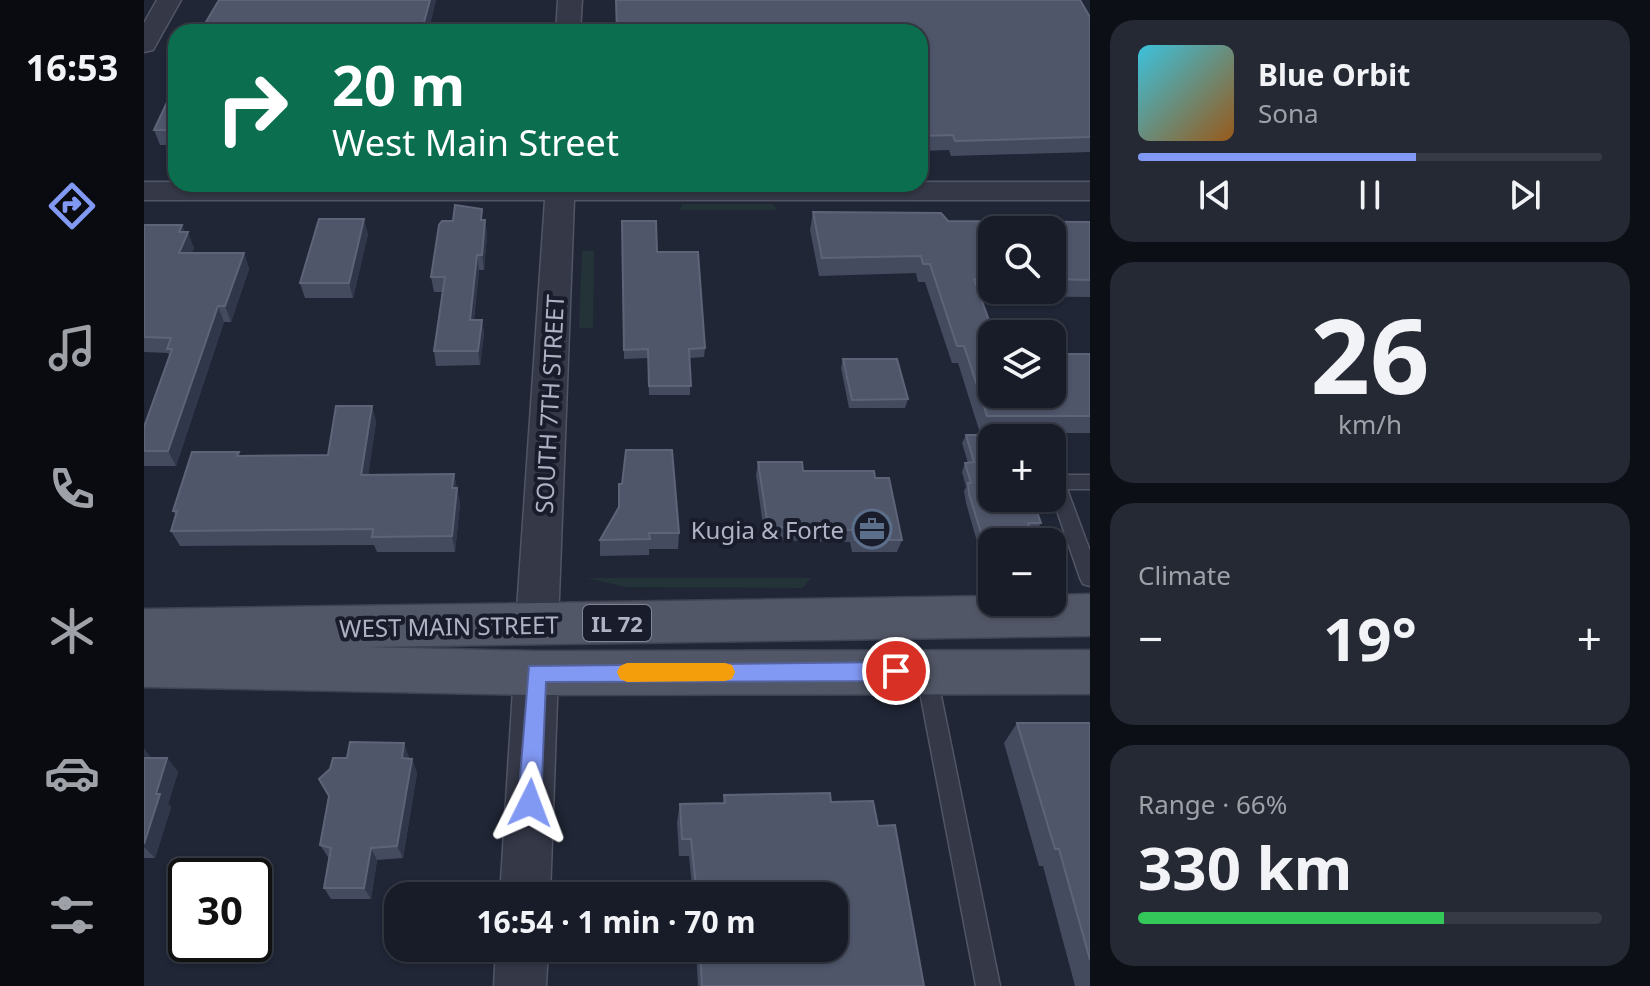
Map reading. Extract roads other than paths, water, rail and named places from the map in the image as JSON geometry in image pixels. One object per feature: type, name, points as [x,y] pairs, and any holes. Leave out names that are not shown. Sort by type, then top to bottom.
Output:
[{"type":"main road","name":"WEST MAIN STREET","points":[[144,630],[1090,615]]},
{"type":"main road","name":"WEST MAIN STREET","points":[[144,665],[536,673],[1090,672]]},
{"type":"street","points":[[144,45],[169,0]]},
{"type":"street","points":[[568,24],[570,0]]},
{"type":"street","points":[[928,190],[1090,191]]},
{"type":"street","points":[[144,191],[168,191]]},
{"type":"street","name":"SOUTH 7TH STREET","points":[[537,624],[560,192]]},
{"type":"street","points":[[526,882],[536,673]]},
{"type":"street","points":[[520,986],[521,962]]},
{"type":"lane","points":[[1090,482],[1056,482],[1090,578]]},
{"type":"lane","points":[[926,671],[988,986]]},
{"type":"place","name":"Kugia & Forte","points":[[872,529]]}]
